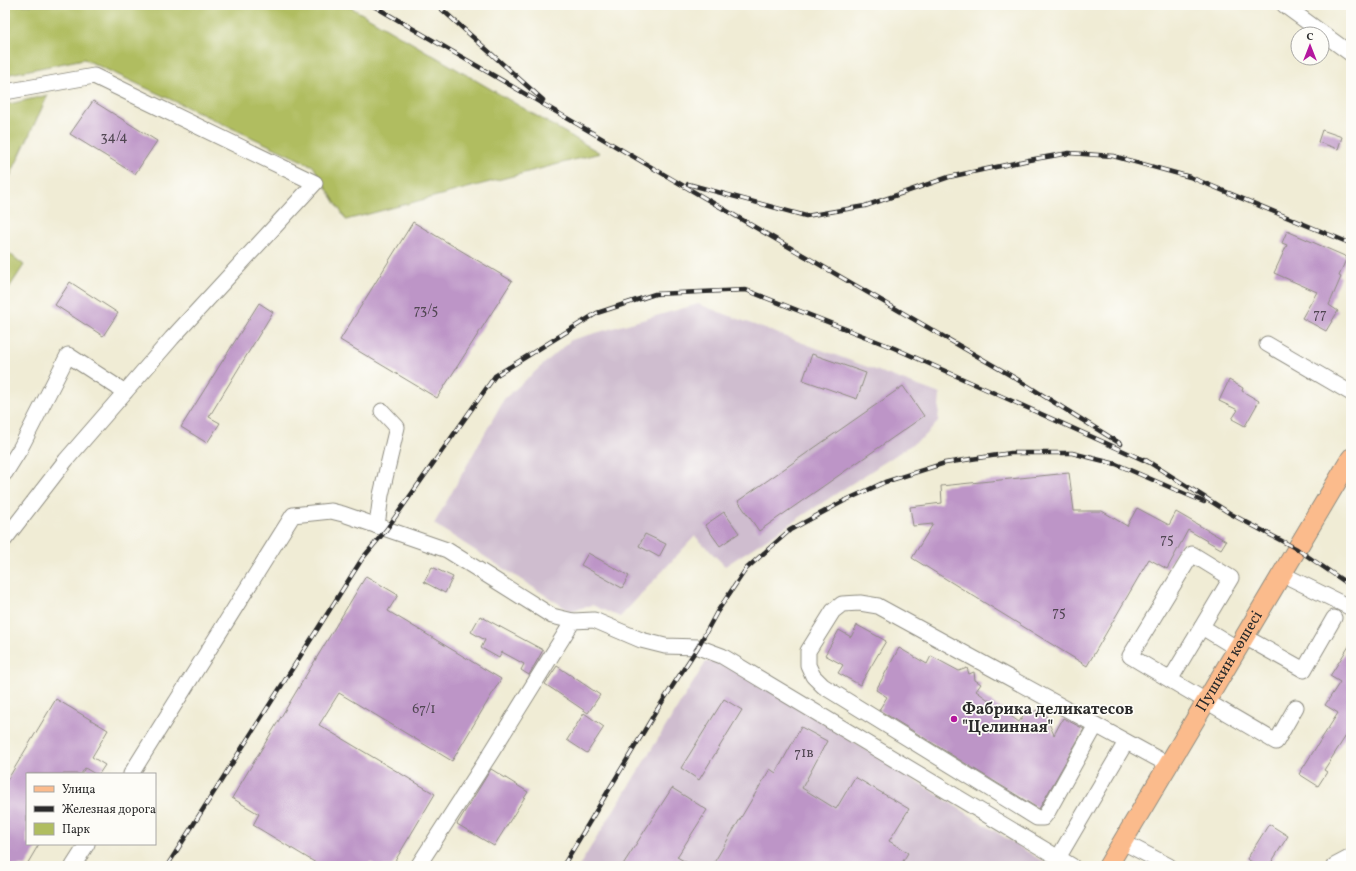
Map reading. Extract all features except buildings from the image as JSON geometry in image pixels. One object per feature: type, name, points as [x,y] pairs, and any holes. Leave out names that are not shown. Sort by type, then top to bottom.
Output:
[{"type":"main road","name":"Пушкин көшесі","points":[[1108,866],[1351,458]]},
{"type":"street","points":[[1284,5],[1351,54]]},
{"type":"street","points":[[5,92],[94,76],[315,183],[172,338],[66,460],[5,539]]},
{"type":"street","points":[[1268,344],[1351,393]]},
{"type":"street","points":[[5,473],[20,450],[68,354],[125,392]]},
{"type":"street","points":[[377,526],[381,495],[397,427],[382,411]]},
{"type":"street","points":[[132,773],[293,515],[331,512],[447,550],[552,616],[573,621],[594,620],[640,640],[665,646],[698,647],[722,656],[1072,866]]},
{"type":"street","points":[[1170,680],[1231,578],[1192,554],[1130,656],[1170,680],[1207,702],[1276,742],[1296,707]]},
{"type":"street","points":[[1282,574],[1351,608]]},
{"type":"street","points":[[1096,725],[1047,813],[1043,818],[1037,818],[822,686],[813,676],[808,665],[808,651],[833,611],[842,604],[860,603],[878,606],[1096,725],[1126,742],[1169,765]]},
{"type":"street","points":[[1202,627],[1304,670],[1334,618]]},
{"type":"street","points":[[418,866],[491,753],[573,621]]},
{"type":"street","points":[[1058,858],[1126,742]]},
{"type":"street","points":[[1123,842],[1169,866]]},
{"type":"street","points":[[73,866],[86,845]]},
{"type":"street","points":[[1334,866],[1351,857]]},
{"type":"shaded area","points":[[698,304],[940,394],[938,422],[925,436],[725,566],[695,536],[620,617],[592,605],[570,611],[434,524],[504,399],[571,340]]},
{"type":"shaded area","points":[[725,660],[1050,866],[579,866],[706,662]]},
{"type":"green space","points":[[5,5],[347,5],[600,153],[346,220],[313,166],[84,59],[5,75]]},
{"type":"green space","points":[[48,95],[5,187],[5,105]]},
{"type":"green space","points":[[5,250],[24,265],[5,294]]},
{"type":"railway","points":[[372,5],[1015,378],[1121,444]]},
{"type":"railway","points":[[437,5],[543,100]]},
{"type":"railway","points":[[688,184],[806,216],[865,206],[949,177],[1029,160],[1069,153],[1113,156],[1190,177],[1347,242]]},
{"type":"railway","points":[[167,866],[362,559],[386,530],[495,376],[597,313],[655,294],[746,290],[894,348],[1148,462]]},
{"type":"railway","points":[[563,866],[655,713],[698,647],[717,612],[746,569],[790,530],[844,501],[885,482],[945,463],[1011,453],[1072,453],[1116,464],[1204,502]]},
{"type":"railway","points":[[1144,459],[1231,514],[1297,549],[1351,586]]},
{"type":"place","name":"Фабрика деликатесов \"Целинная\"","points":[[954,719]]}]
